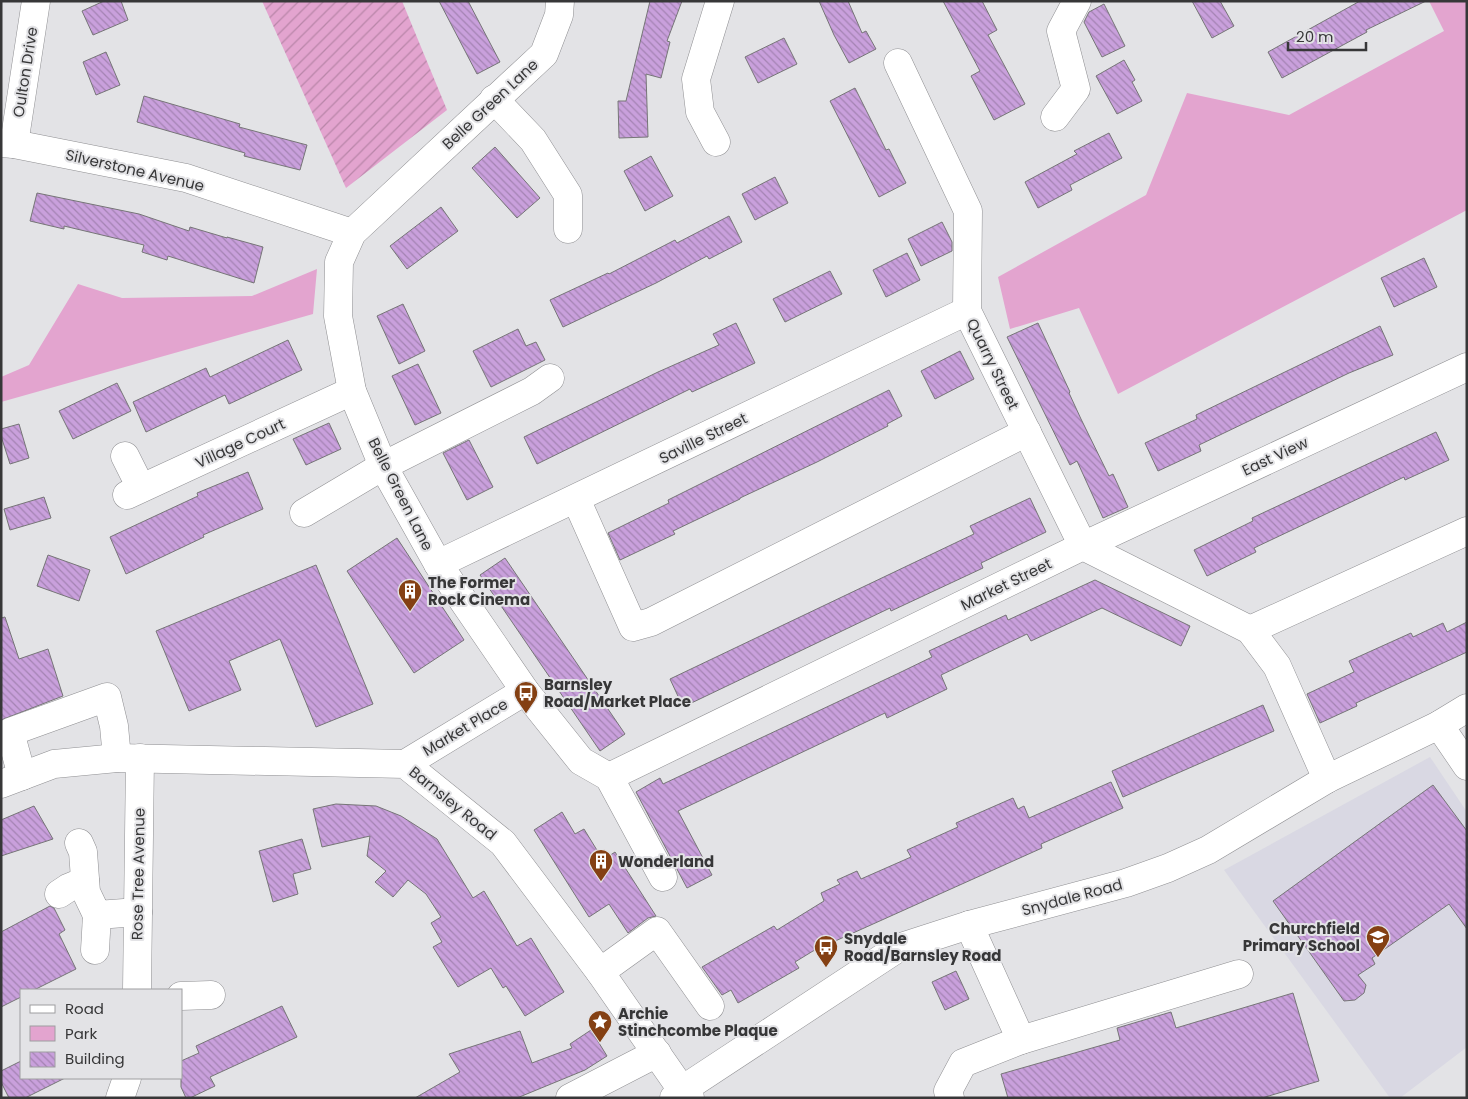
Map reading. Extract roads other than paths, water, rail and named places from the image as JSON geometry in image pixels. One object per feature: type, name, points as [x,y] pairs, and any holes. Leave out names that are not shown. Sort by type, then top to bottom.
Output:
[{"type":"street","name":"Oulton Drive","points":[[8,143],[36,1]]},
{"type":"street","name":"Belle Green Lane","points":[[560,1],[560,15],[544,54],[352,233],[339,262],[338,316],[352,391],[383,466],[438,564],[524,691],[581,761],[609,777]]},
{"type":"street","points":[[716,142],[700,112],[696,79],[720,1]]},
{"type":"street","points":[[1055,117],[1076,89],[1061,31],[1077,1]]},
{"type":"street","name":"Quarry Street","points":[[898,63],[968,211],[967,311],[1083,546]]},
{"type":"street","points":[[494,99],[532,140],[568,195],[568,229]]},
{"type":"street","name":"Silverstone Avenue","points":[[8,143],[186,178],[352,233]]},
{"type":"street","name":"Saville Street","points":[[438,564],[967,311]]},
{"type":"street","name":"East View","points":[[1083,546],[1467,366]]},
{"type":"street","points":[[304,513],[383,466],[532,391],[550,378]]},
{"type":"street","name":"Village Court","points":[[125,456],[134,491],[352,391]]},
{"type":"street","points":[[576,499],[633,627],[651,622],[1027,432]]},
{"type":"street","points":[[1250,630],[1467,531]]},
{"type":"street","points":[[1083,546],[1250,630],[1277,666],[1327,779]]},
{"type":"street","name":"Market Street","points":[[609,777],[1083,546]]},
{"type":"street","name":"Market Place","points":[[405,764],[524,691]]},
{"type":"street","name":"Rose Tree Avenue","points":[[12,780],[10,732],[107,697],[114,726],[128,758],[138,912],[137,989]]},
{"type":"street","name":"Snydale Road","points":[[682,1095],[898,948],[969,925],[1126,883],[1168,868],[1208,850],[1327,779],[1439,725],[1467,708]]},
{"type":"street","points":[[1439,725],[1467,766]]},
{"type":"street","name":"Barnsley Road","points":[[12,780],[54,764],[128,758],[405,764],[503,843],[600,972],[656,1053],[682,1095]]},
{"type":"street","points":[[609,777],[663,877]]},
{"type":"street","points":[[79,843],[83,852],[86,892],[97,915],[96,950]]},
{"type":"street","points":[[59,894],[85,881]]},
{"type":"street","points":[[97,915],[138,912]]},
{"type":"street","points":[[969,925],[1021,1040]]},
{"type":"street","points":[[600,972],[657,931],[710,1006]]},
{"type":"street","points":[[950,1098],[948,1091],[963,1063],[1021,1040],[1239,974]]},
{"type":"street","points":[[182,996],[211,995]]},
{"type":"street","points":[[570,1098],[656,1053]]},
{"type":"street","points":[[120,1098],[128,1079]]},
{"type":"place","name":"The Former Rock Cinema","points":[[410,612]]},
{"type":"place","name":"Barnsley Road/Market Place","points":[[526,714]]},
{"type":"place","name":"Wonderland","points":[[601,882]]},
{"type":"place","name":"Churchfield Primary School","points":[[1378,958]]},
{"type":"place","name":"Snydale Road/Barnsley Road","points":[[826,968]]},
{"type":"place","name":"Archie Stinchcombe Plaque","points":[[600,1043]]}]
